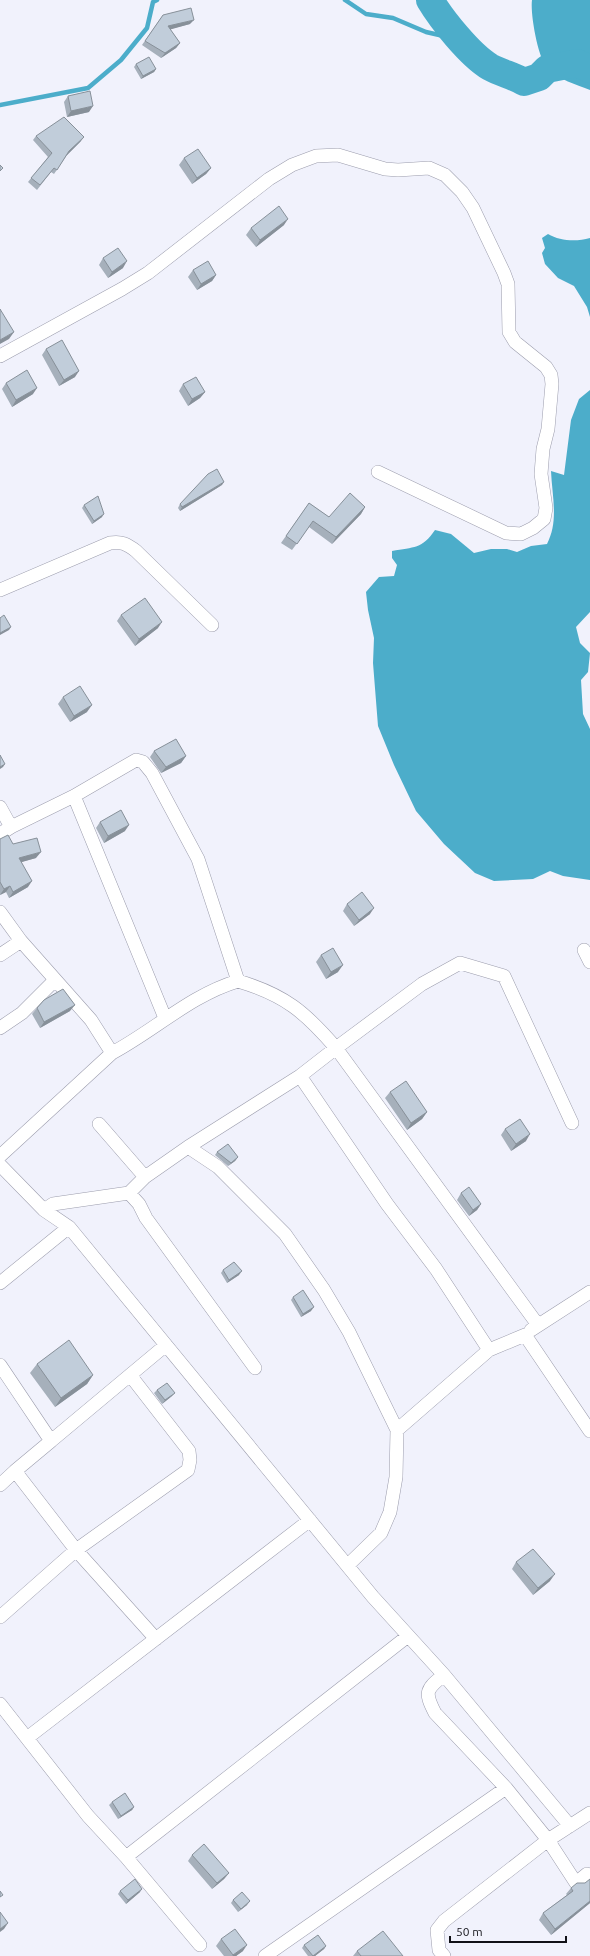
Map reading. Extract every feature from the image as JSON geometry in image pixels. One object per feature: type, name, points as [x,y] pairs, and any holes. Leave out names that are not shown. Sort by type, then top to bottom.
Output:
[{"type":"street","points":[[0,356],[122,289],[148,273],[269,179],[292,165],[316,156],[338,155],[385,168],[398,170],[429,168],[445,175],[462,192],[473,208],[508,284],[509,332],[515,342],[546,367],[551,375],[552,384],[548,429],[543,449],[541,474],[546,508],[544,519],[533,528],[522,534],[506,533],[378,472]]},
{"type":"street","points":[[0,590],[110,543],[119,542],[127,544],[136,551],[212,625]]},
{"type":"street","points":[[0,807],[5,831],[74,796],[136,760],[143,762],[152,773],[198,859],[238,981]]},
{"type":"street","points":[[74,796],[165,1018]]},
{"type":"street","points":[[0,912],[21,941],[91,1020],[112,1053]]},
{"type":"street","points":[[0,955],[21,941]]},
{"type":"street","points":[[584,950],[590,962]]},
{"type":"street","points":[[44,1210],[53,1204],[129,1193],[145,1177],[188,1147],[300,1076],[422,984],[460,963],[504,976],[572,1123]]},
{"type":"street","points":[[0,1028],[22,1012],[55,980]]},
{"type":"street","points":[[0,1156],[112,1053],[152,1029],[165,1018],[210,991],[238,981],[263,988],[292,1004],[314,1022],[336,1048],[538,1325]]},
{"type":"street","points":[[300,1076],[387,1204],[436,1269],[489,1350]]},
{"type":"street","points":[[99,1124],[145,1177]]},
{"type":"street","points":[[188,1147],[218,1167],[285,1234],[324,1290],[349,1332],[397,1430],[396,1477],[390,1512],[382,1533],[348,1565]]},
{"type":"street","points":[[0,1165],[44,1210],[69,1227],[310,1520],[408,1636],[444,1675],[570,1826]]},
{"type":"street","points":[[129,1193],[139,1204],[146,1218],[255,1368]]},
{"type":"street","points":[[0,1283],[69,1227]]},
{"type":"street","points":[[397,1430],[489,1350],[525,1335],[590,1292]]},
{"type":"street","points":[[525,1335],[590,1431]]},
{"type":"street","points":[[0,1485],[166,1345]]},
{"type":"street","points":[[0,1365],[51,1441]]},
{"type":"street","points":[[0,1617],[76,1550],[188,1470],[190,1460],[189,1451],[130,1375]]},
{"type":"street","points":[[15,1471],[76,1550],[156,1639]]},
{"type":"street","points":[[27,1738],[310,1520]]},
{"type":"street","points":[[126,1857],[408,1636]]},
{"type":"street","points":[[444,1675],[431,1685],[427,1693],[435,1713],[506,1788],[548,1840],[576,1883],[587,1874],[590,1877]]},
{"type":"street","points":[[0,1704],[88,1816],[126,1857],[200,1945]]},
{"type":"street","points":[[265,1956],[506,1788]]},
{"type":"street","points":[[444,1956],[439,1950],[437,1930],[444,1921],[548,1840],[590,1813]]},
{"type":"water","points":[[532,0],[590,0],[590,90],[557,76],[544,64],[538,47],[532,15]]},
{"type":"water","points":[[548,234],[568,240],[590,238],[590,317],[587,307],[574,286],[558,278],[545,264],[542,253],[545,248],[542,238]]},
{"type":"water","points":[[590,390],[590,612],[576,627],[580,643],[590,653],[588,672],[581,680],[583,714],[590,729],[590,880],[563,876],[550,871],[533,879],[494,881],[475,873],[444,844],[416,811],[394,765],[378,726],[373,663],[374,638],[366,592],[379,577],[394,576],[397,565],[392,558],[392,551],[417,546],[426,541],[435,530],[451,534],[474,553],[491,549],[507,549],[517,552],[531,546],[547,544],[551,535],[554,517],[551,471],[564,475],[571,420],[579,399]]},
{"type":"building","points":[[191,8],[194,20],[168,26],[180,43],[165,53],[145,41],[163,15]]},
{"type":"building","points":[[149,57],[156,69],[143,76],[136,64]]},
{"type":"building","points":[[90,91],[93,106],[71,111],[68,96]]},
{"type":"building","points":[[64,117],[84,137],[69,151],[57,170],[54,168],[40,185],[31,178],[52,153],[36,136]]},
{"type":"building","points":[[198,149],[211,168],[197,178],[184,158]]},
{"type":"building","points":[[279,206],[288,219],[260,240],[251,228]]},
{"type":"building","points":[[118,248],[127,261],[112,272],[103,258]]},
{"type":"building","points":[[208,261],[216,275],[201,284],[193,270]]},
{"type":"building","points":[[0,309],[14,332],[0,340]]},
{"type":"building","points":[[62,340],[79,371],[64,380],[46,349]]},
{"type":"building","points":[[27,370],[37,388],[16,400],[6,383]]},
{"type":"building","points":[[196,377],[205,392],[192,399],[183,384]]},
{"type":"building","points":[[217,469],[224,482],[182,507],[180,504],[208,474]]},
{"type":"building","points":[[350,493],[365,507],[336,537],[313,521],[297,544],[286,536],[309,503],[329,517]]},
{"type":"building","points":[[98,496],[104,514],[94,521],[84,505]]},
{"type":"building","points":[[145,598],[162,622],[139,639],[121,615]]},
{"type":"building","points":[[4,615],[11,627],[0,633],[0,618]]},
{"type":"building","points":[[80,686],[92,705],[74,716],[63,697]]},
{"type":"building","points":[[176,739],[186,756],[166,767],[154,751]]},
{"type":"building","points":[[0,755],[5,764],[0,767]]},
{"type":"building","points":[[121,810],[129,825],[108,836],[100,822]]},
{"type":"building","points":[[8,835],[13,844],[37,838],[41,852],[19,858],[32,881],[13,892],[10,886],[4,889],[0,882],[0,839]]},
{"type":"building","points":[[362,892],[374,908],[359,920],[347,904]]},
{"type":"building","points":[[333,948],[343,965],[331,972],[321,955]]},
{"type":"building","points":[[63,989],[75,1005],[44,1022],[37,1008],[44,1000]]},
{"type":"building","points":[[406,1081],[427,1112],[411,1123],[390,1092]]},
{"type":"building","points":[[520,1119],[530,1134],[516,1144],[505,1129]]},
{"type":"building","points":[[228,1144],[238,1157],[231,1163],[217,1152]]},
{"type":"building","points":[[469,1187],[481,1204],[473,1210],[461,1193]]},
{"type":"building","points":[[234,1262],[242,1271],[229,1280],[223,1270]]},
{"type":"building","points":[[303,1290],[314,1307],[303,1314],[293,1297]]},
{"type":"building","points":[[69,1340],[93,1375],[61,1398],[37,1364]]},
{"type":"building","points":[[167,1383],[175,1393],[165,1400],[157,1390]]},
{"type":"building","points":[[533,1549],[555,1574],[538,1588],[516,1562]]},
{"type":"building","points":[[125,1793],[134,1807],[121,1816],[112,1802]]},
{"type":"building","points":[[204,1844],[229,1873],[217,1883],[192,1855]]},
{"type":"building","points":[[135,1879],[142,1889],[128,1900],[120,1891]]},
{"type":"building","points":[[590,1879],[590,1901],[555,1929],[543,1913],[573,1891],[571,1888],[577,1883],[585,1883]]},
{"type":"building","points":[[242,1892],[250,1901],[241,1909],[233,1900]]},
{"type":"building","points":[[0,1912],[8,1923],[0,1929]]},
{"type":"building","points":[[235,1929],[247,1945],[233,1955],[221,1939]]},
{"type":"building","points":[[383,1931],[403,1956],[361,1956],[357,1951]]},
{"type":"building","points":[[318,1935],[326,1946],[313,1956],[304,1945]]},
{"type":"waterway","points":[[0,105],[88,88],[121,60],[147,28],[153,2],[157,0]]},
{"type":"waterway","points":[[345,0],[366,14],[393,18],[426,32],[461,40]]},
{"type":"waterway","points":[[430,0],[449,27],[465,46],[482,61],[490,67],[524,82],[539,77],[547,69],[577,63],[590,69]]}]
